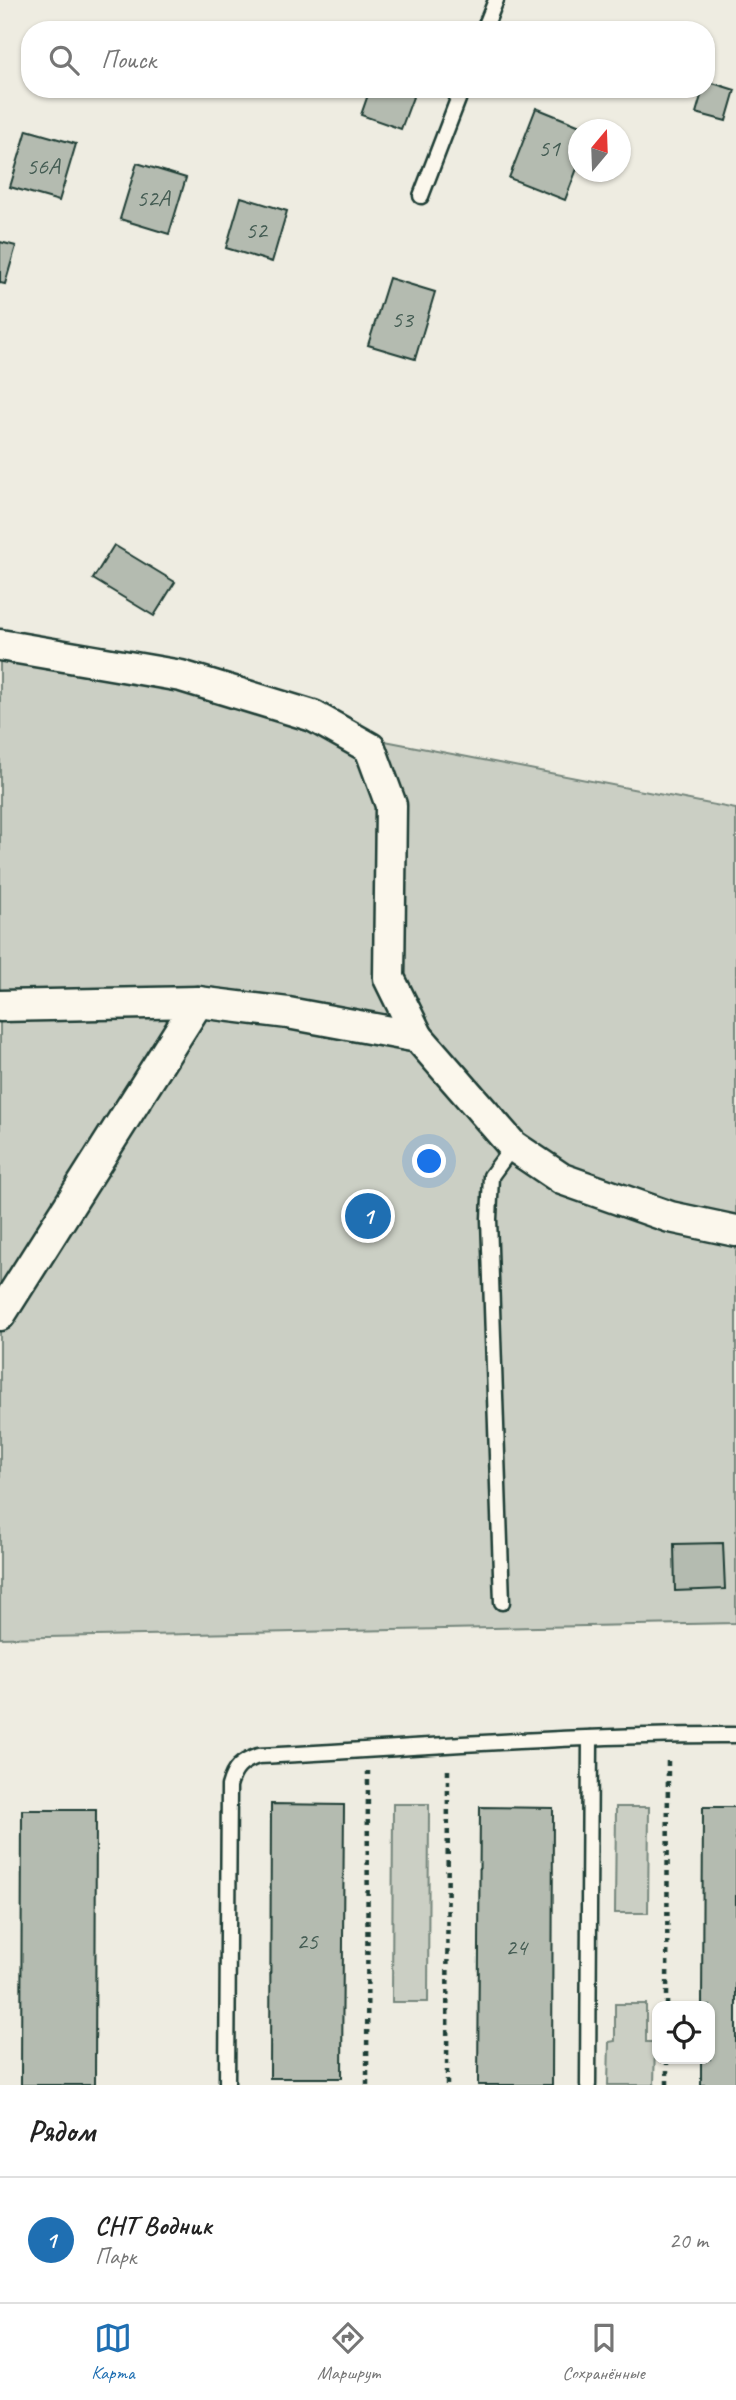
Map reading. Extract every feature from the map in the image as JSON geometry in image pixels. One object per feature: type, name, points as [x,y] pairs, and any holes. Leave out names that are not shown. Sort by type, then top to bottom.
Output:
[{"type":"street","points":[[0,645],[181,676],[313,716],[370,748],[391,805],[389,978],[418,1037],[513,1146],[562,1179],[670,1217],[736,1231]]},
{"type":"street","points":[[0,1006],[198,1002],[288,1013],[418,1037]]},
{"type":"street","points":[[0,1315],[198,1002]]},
{"type":"lane","points":[[488,21],[496,0]]},
{"type":"lane","points":[[422,196],[459,98]]},
{"type":"lane","points":[[502,1602],[489,1219],[491,1176],[513,1146]]},
{"type":"lane","points":[[227,2085],[228,1796],[233,1772],[242,1762],[258,1756],[668,1734],[736,1735]]},
{"type":"lane","points":[[588,2085],[590,1738]]},
{"type":"path","points":[[667,2001],[668,1734]]},
{"type":"path","points":[[447,2085],[449,1746]]},
{"type":"path","points":[[367,2085],[368,1750]]},
{"type":"path","points":[[667,2064],[667,2085]]},
{"type":"shaded area","points":[[0,652],[162,681],[318,728],[736,809],[736,1623],[0,1638]]},
{"type":"shaded area","points":[[393,1804],[429,1804],[428,2002],[392,2002]]},
{"type":"shaded area","points":[[616,1807],[649,1807],[648,1913],[615,1913]]},
{"type":"shaded area","points":[[615,2004],[646,2004],[646,2042],[652,2042],[654,2085],[608,2085],[609,2042],[615,2041]]},
{"type":"building","points":[[715,84],[735,90],[726,121],[696,113],[700,98],[715,98]]},
{"type":"building","points":[[367,98],[413,98],[401,129],[361,115]]},
{"type":"building","points":[[536,108],[568,121],[568,182],[572,182],[565,200],[509,178]]},
{"type":"building","points":[[27,130],[76,144],[59,201],[10,187]]},
{"type":"building","points":[[137,163],[186,178],[169,234],[120,219]]},
{"type":"building","points":[[241,197],[287,211],[272,262],[226,248]]},
{"type":"building","points":[[0,242],[16,246],[5,284],[0,283]]},
{"type":"building","points":[[389,278],[435,292],[415,359],[368,345]]},
{"type":"building","points":[[114,545],[175,582],[154,616],[93,579]]},
{"type":"building","points":[[723,1543],[725,1589],[675,1591],[674,1544]]},
{"type":"building","points":[[271,1804],[344,1805],[342,2078],[270,2078]]},
{"type":"building","points":[[480,1807],[553,1808],[552,2085],[478,2085]]},
{"type":"building","points":[[703,1807],[736,1807],[736,2085],[701,2085],[701,2064],[715,2064],[715,2001],[702,2001]]},
{"type":"building","points":[[22,1810],[96,1810],[95,2085],[21,2085]]},
{"type":"place","name":"СНТ Водник","points":[[368,1216]]}]
